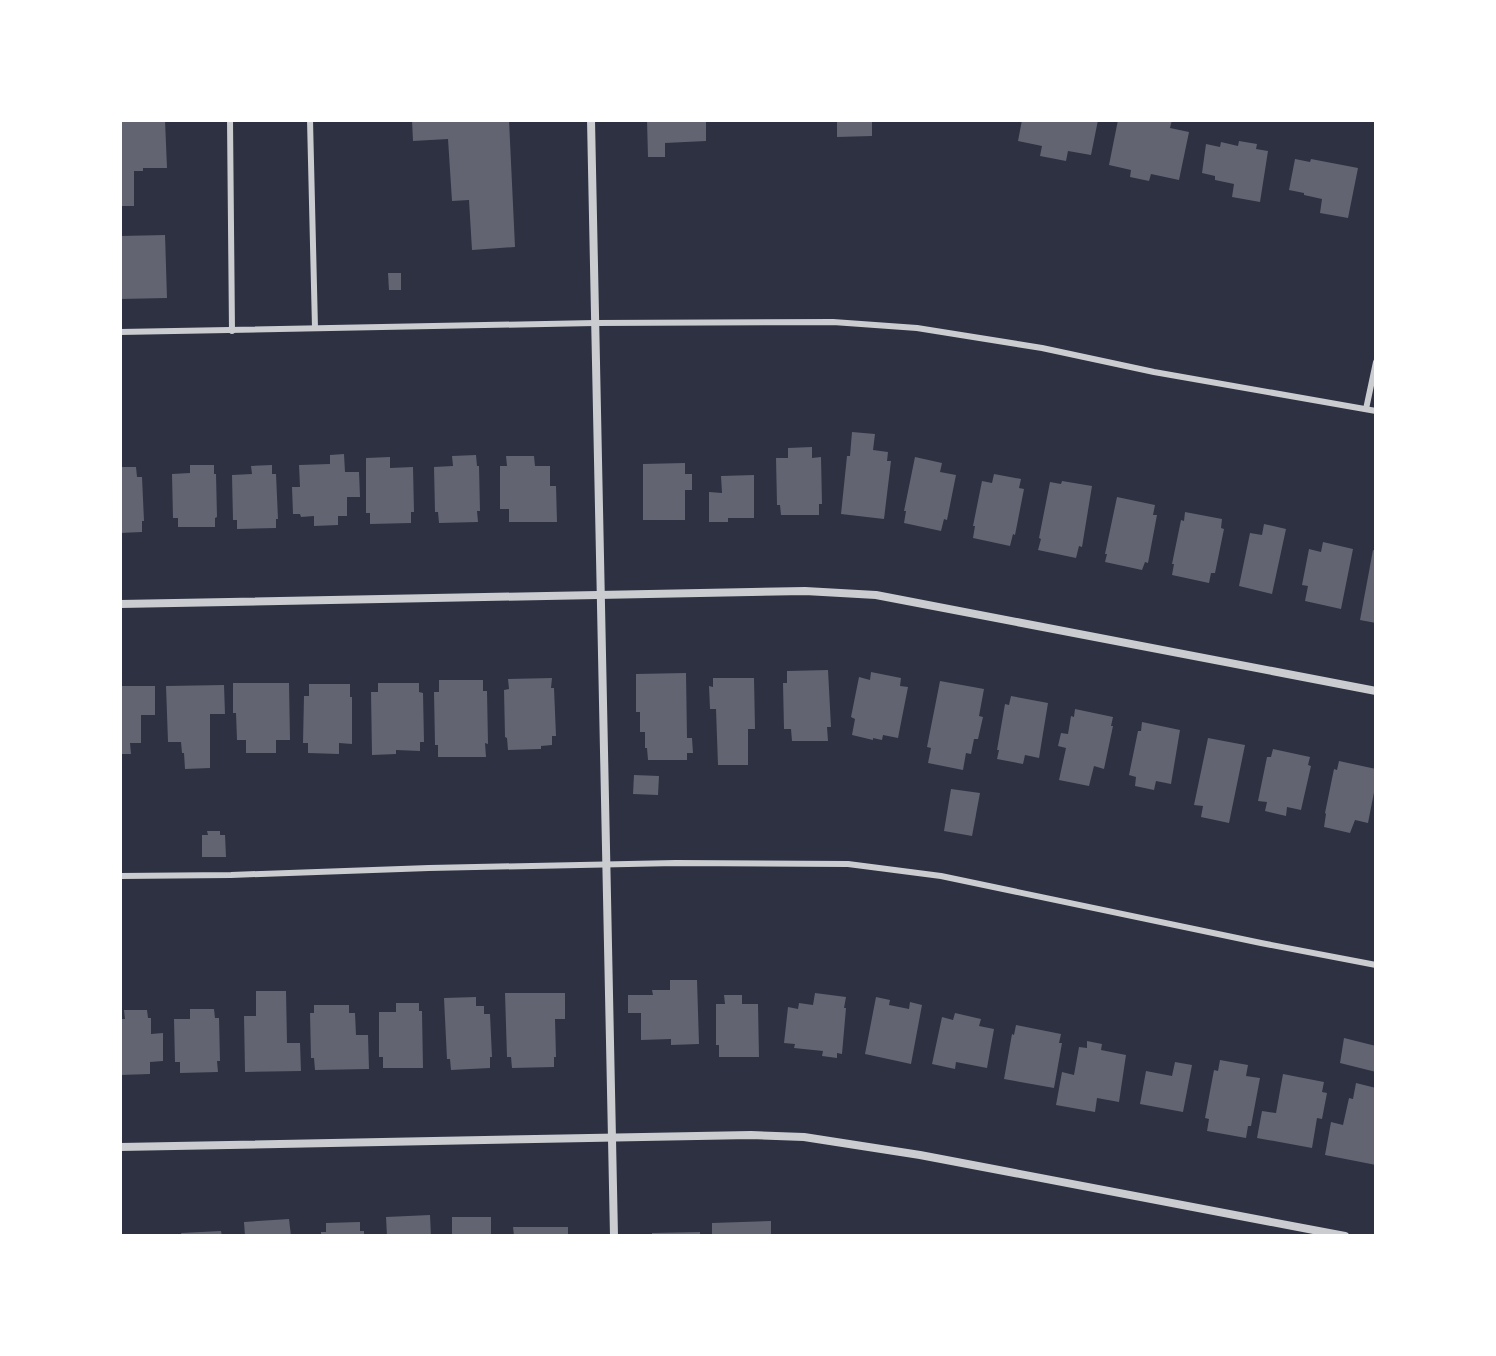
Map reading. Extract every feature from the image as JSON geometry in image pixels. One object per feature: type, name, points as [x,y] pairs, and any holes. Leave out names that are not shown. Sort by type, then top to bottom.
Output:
[{"type":"street","points":[[591,120],[614,1236]]},
{"type":"street","points":[[120,604],[805,591],[876,595],[1376,691]]},
{"type":"street","points":[[120,1147],[612,1137],[804,1137],[920,1155],[1345,1236]]},
{"type":"lane","points":[[230,120],[232,331]]},
{"type":"lane","points":[[310,120],[315,328]]},
{"type":"lane","points":[[120,332],[833,322],[917,328],[1042,348],[1154,372],[1376,411]]},
{"type":"lane","points":[[1366,409],[1376,362]]},
{"type":"lane","points":[[120,876],[676,863],[848,864],[941,876],[1376,965]]},
{"type":"building","points":[[120,120],[165,120],[167,168],[134,171],[134,206],[120,206]]},
{"type":"building","points":[[412,120],[509,120],[515,247],[472,250],[469,200],[452,201],[448,139],[413,141]]},
{"type":"building","points":[[647,120],[706,120],[706,141],[665,143],[665,157],[648,157]]},
{"type":"building","points":[[837,120],[872,120],[872,136],[837,137]]},
{"type":"building","points":[[1022,120],[1098,120],[1091,155],[1068,151],[1066,161],[1040,156],[1042,146],[1018,141]]},
{"type":"building","points":[[1118,120],[1172,120],[1170,128],[1189,132],[1179,180],[1151,174],[1149,181],[1130,177],[1131,170],[1109,165]]},
{"type":"building","points":[[1239,141],[1257,144],[1256,149],[1268,151],[1260,202],[1232,197],[1234,184],[1202,173],[1206,144],[1220,147],[1221,142],[1238,146]]},
{"type":"building","points":[[1295,159],[1358,168],[1348,218],[1320,213],[1322,199],[1289,190]]},
{"type":"building","points":[[165,235],[167,298],[120,299],[120,236]]},
{"type":"building","points":[[388,273],[401,273],[401,290],[389,290]]},
{"type":"building","points":[[852,432],[875,434],[873,450],[888,452],[887,461],[891,461],[884,519],[841,514]]},
{"type":"building","points":[[812,447],[812,458],[821,457],[822,504],[819,504],[819,515],[781,515],[780,505],[777,505],[776,458],[788,458],[788,448]]},
{"type":"building","points":[[344,454],[345,472],[359,472],[360,497],[347,497],[347,516],[338,516],[338,525],[314,526],[314,516],[293,514],[292,487],[300,487],[299,465],[330,464],[330,455]]},
{"type":"building","points":[[476,455],[479,466],[478,522],[439,523],[438,512],[435,512],[434,467],[453,466],[452,456]]},
{"type":"building","points":[[506,456],[534,456],[535,466],[550,466],[550,486],[556,486],[557,522],[509,522],[509,509],[500,509],[500,466],[507,466]]},
{"type":"building","points":[[390,457],[390,468],[413,467],[414,512],[411,512],[411,523],[370,524],[370,513],[366,513],[366,458]]},
{"type":"building","points":[[915,457],[942,463],[940,472],[956,475],[947,520],[944,519],[941,531],[904,523]]},
{"type":"building","points":[[685,463],[685,474],[692,474],[692,490],[685,490],[685,520],[643,520],[643,464]]},
{"type":"building","points":[[190,465],[214,465],[215,527],[178,527],[178,518],[173,518],[172,474],[190,473]]},
{"type":"building","points":[[272,465],[272,474],[276,474],[276,528],[237,529],[237,520],[233,520],[232,475],[252,474],[251,466]]},
{"type":"building","points":[[120,467],[136,467],[137,477],[142,477],[142,532],[120,533]]},
{"type":"building","points":[[994,474],[1021,479],[1019,488],[1024,489],[1010,546],[973,538],[982,481],[992,483]]},
{"type":"building","points":[[754,475],[754,518],[709,522],[709,492],[722,493],[721,476]]},
{"type":"building","points":[[1062,481],[1092,486],[1082,547],[1079,546],[1076,558],[1038,550],[1050,482],[1061,484]]},
{"type":"building","points":[[1117,497],[1155,505],[1153,515],[1157,515],[1148,563],[1145,562],[1142,570],[1105,562]]},
{"type":"building","points":[[1185,512],[1222,519],[1221,528],[1224,529],[1215,573],[1211,573],[1209,583],[1172,575]]},
{"type":"building","points":[[1264,524],[1286,529],[1272,594],[1239,586],[1250,533],[1262,535]]},
{"type":"building","points":[[1323,542],[1353,549],[1341,609],[1305,601],[1308,586],[1302,585],[1309,549],[1321,552]]},
{"type":"building","points":[[1373,550],[1376,551],[1376,623],[1360,620]]},
{"type":"building","points":[[828,670],[831,727],[827,727],[828,741],[792,741],[791,729],[784,729],[783,683],[787,683],[787,671]]},
{"type":"building","points":[[871,672],[901,678],[900,686],[908,687],[898,738],[883,735],[882,740],[873,740],[852,735],[855,719],[851,717],[859,677],[870,680]]},
{"type":"building","points":[[686,673],[687,738],[692,738],[693,753],[687,753],[687,760],[648,760],[645,732],[640,732],[640,712],[636,712],[636,674]]},
{"type":"building","points":[[552,678],[556,736],[552,736],[552,745],[541,746],[541,749],[508,750],[504,690],[509,689],[508,679]]},
{"type":"building","points":[[713,678],[754,678],[755,729],[748,729],[748,765],[718,765],[716,709],[710,709],[709,686],[713,687]]},
{"type":"building","points":[[439,680],[483,680],[483,691],[487,691],[486,757],[438,757],[434,692],[439,692]]},
{"type":"building","points":[[940,681],[984,689],[978,739],[974,739],[971,754],[966,753],[963,770],[928,763],[931,748],[927,747]]},
{"type":"building","points":[[233,683],[289,683],[290,740],[276,740],[276,753],[246,753],[246,740],[237,740]]},
{"type":"building","points":[[378,683],[419,683],[419,692],[423,693],[424,742],[420,742],[420,751],[396,750],[396,754],[372,755],[371,692],[378,692]]},
{"type":"building","points":[[309,684],[350,684],[352,744],[339,743],[339,754],[308,753],[308,743],[303,743],[304,696],[309,696]]},
{"type":"building","points":[[224,685],[225,714],[210,714],[210,768],[185,769],[181,742],[168,742],[166,686]]},
{"type":"building","points":[[120,686],[155,686],[155,715],[141,715],[141,743],[130,743],[131,754],[120,754]]},
{"type":"building","points":[[1011,696],[1048,703],[1039,758],[1025,755],[1023,764],[997,759],[1005,704],[1009,705]]},
{"type":"building","points":[[1075,709],[1113,717],[1104,769],[1094,766],[1089,786],[1059,780],[1066,748],[1058,746],[1061,733],[1068,734]]},
{"type":"building","points":[[1142,722],[1180,730],[1171,784],[1156,781],[1154,790],[1135,786],[1136,777],[1129,775]]},
{"type":"building","points":[[1208,738],[1245,745],[1229,823],[1201,817],[1203,806],[1194,805]]},
{"type":"building","points":[[1273,749],[1310,757],[1308,765],[1311,766],[1301,810],[1287,807],[1286,816],[1265,811],[1267,802],[1258,801],[1267,757],[1271,757]]},
{"type":"building","points":[[1339,761],[1376,769],[1368,823],[1355,820],[1350,833],[1324,827],[1334,769],[1337,770]]},
{"type":"building","points":[[634,775],[659,776],[658,795],[633,794]]},
{"type":"building","points":[[951,789],[980,793],[972,836],[944,831]]},
{"type":"building","points":[[207,831],[220,831],[220,835],[225,835],[226,857],[202,857],[202,835],[208,835]]},
{"type":"building","points":[[670,980],[697,980],[699,1044],[671,1045],[671,1039],[641,1040],[641,1013],[628,1013],[628,995],[653,995],[652,990],[670,990]]},
{"type":"building","points":[[256,991],[286,991],[287,1043],[300,1043],[301,1071],[245,1072],[244,1016],[256,1016]]},
{"type":"building","points":[[505,993],[565,993],[565,1019],[555,1019],[554,1067],[512,1068],[511,1057],[507,1057]]},
{"type":"building","points":[[815,993],[846,997],[842,1054],[837,1053],[837,1058],[822,1056],[823,1051],[794,1048],[795,1044],[784,1043],[788,1007],[798,1009],[799,1003],[813,1005]]},
{"type":"building","points":[[724,995],[742,995],[742,1004],[758,1004],[759,1057],[719,1057],[716,1004],[725,1004]]},
{"type":"building","points":[[476,997],[476,1006],[484,1006],[484,1014],[490,1014],[490,1068],[451,1070],[450,1059],[447,1059],[444,998]]},
{"type":"building","points":[[876,997],[890,1000],[889,1005],[909,1009],[910,1002],[922,1005],[911,1064],[865,1054]]},
{"type":"building","points":[[396,1003],[419,1003],[419,1011],[422,1011],[423,1068],[383,1068],[383,1057],[379,1057],[379,1012],[396,1012]]},
{"type":"building","points":[[314,1005],[349,1005],[349,1013],[355,1013],[356,1035],[368,1035],[369,1069],[315,1070],[314,1058],[311,1058],[310,1013],[314,1013]]},
{"type":"building","points":[[190,1009],[214,1009],[215,1018],[219,1018],[218,1072],[180,1073],[180,1062],[175,1062],[174,1019],[190,1019]]},
{"type":"building","points":[[124,1010],[147,1010],[148,1018],[151,1018],[151,1034],[163,1033],[163,1061],[150,1062],[150,1074],[120,1075],[120,1019],[125,1019]]},
{"type":"building","points":[[955,1013],[981,1019],[979,1026],[994,1029],[987,1068],[956,1062],[955,1069],[932,1064],[942,1017],[953,1020]]},
{"type":"building","points":[[1016,1025],[1061,1034],[1054,1088],[1004,1079]]},
{"type":"building","points":[[1344,1038],[1376,1046],[1376,1072],[1340,1063]]},
{"type":"building","points":[[1087,1041],[1102,1044],[1101,1050],[1126,1055],[1119,1102],[1097,1098],[1095,1112],[1056,1105],[1062,1072],[1074,1075],[1079,1047],[1087,1048]]},
{"type":"building","points":[[1220,1060],[1248,1065],[1246,1076],[1260,1078],[1246,1138],[1207,1131],[1209,1119],[1205,1118],[1214,1070],[1218,1071]]},
{"type":"building","points":[[1175,1062],[1192,1065],[1183,1112],[1140,1104],[1146,1071],[1172,1076]]},
{"type":"building","points":[[1283,1074],[1324,1082],[1322,1092],[1327,1093],[1322,1119],[1317,1118],[1312,1148],[1257,1138],[1262,1111],[1276,1113]]},
{"type":"building","points":[[1356,1083],[1376,1088],[1376,1165],[1325,1155],[1331,1122],[1343,1125]]},
{"type":"building","points":[[430,1215],[431,1236],[387,1236],[386,1217]]},
{"type":"building","points":[[452,1217],[491,1217],[491,1236],[452,1236]]},
{"type":"building","points":[[289,1219],[291,1236],[245,1236],[244,1222]]},
{"type":"building","points":[[771,1221],[771,1236],[712,1236],[712,1223]]},
{"type":"building","points":[[360,1222],[360,1231],[364,1231],[364,1236],[321,1236],[321,1232],[326,1232],[326,1223]]},
{"type":"building","points":[[513,1227],[568,1227],[568,1236],[514,1236]]},
{"type":"building","points":[[221,1231],[222,1236],[182,1236],[181,1233]]},
{"type":"building","points":[[700,1232],[700,1236],[652,1236],[652,1233]]}]
